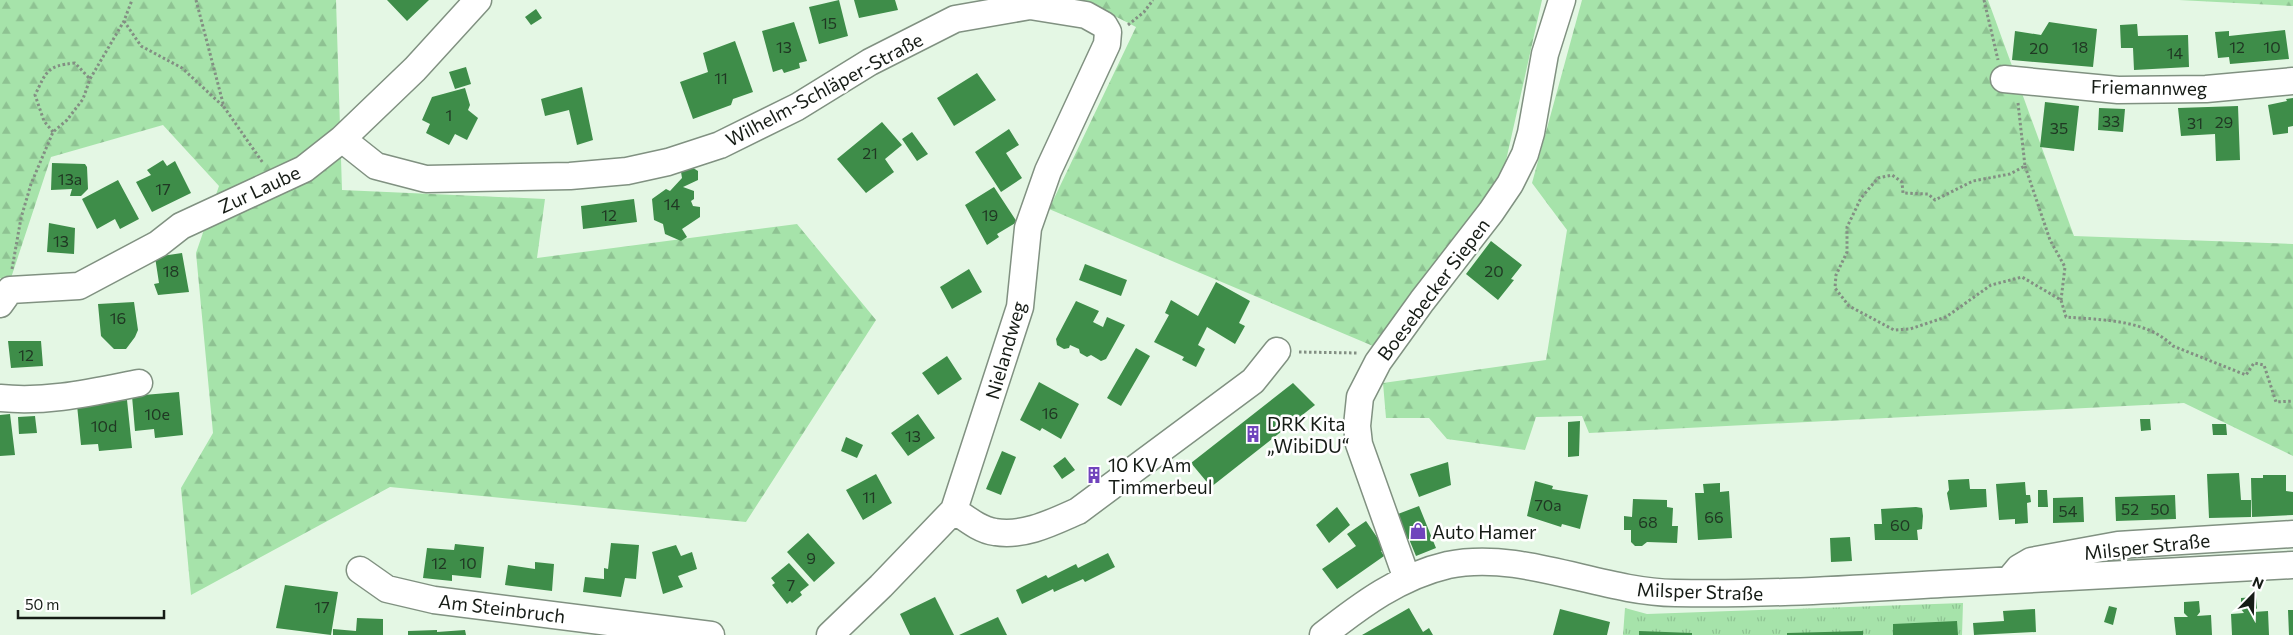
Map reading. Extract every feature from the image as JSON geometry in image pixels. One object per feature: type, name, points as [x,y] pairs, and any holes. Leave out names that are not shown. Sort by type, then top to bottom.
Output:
[{"type":"street","name":"Zur Laube","points":[[5,297],[79,286],[158,244],[181,226],[304,169],[342,139],[415,69],[478,0]]},
{"type":"street","name":"Boesebecker Siepen","points":[[1406,580],[1359,444],[1357,426],[1360,397],[1383,354],[1491,212],[1510,184],[1532,133],[1545,54],[1562,0]]},
{"type":"street","name":"Wilhelm-Schläper-Straße","points":[[342,139],[376,166],[426,179],[570,176],[627,171],[668,162],[720,145],[797,107],[870,62],[955,19],[1030,6],[1086,15],[1105,34]]},
{"type":"street","name":"Nielandweg","points":[[830,635],[881,586],[954,510],[1020,307],[1028,228],[1048,171],[1105,34]]},
{"type":"street","name":"Friemannweg","points":[[2004,79],[2118,90],[2206,89],[2293,81]]},
{"type":"street","points":[[954,510],[978,526],[996,532],[1021,532],[1048,524],[1078,510],[1253,380],[1277,351]]},
{"type":"street","points":[[0,398],[26,401],[139,383]]},
{"type":"street","name":"Milsper Straße","points":[[2009,580],[2019,568],[2031,561],[2118,545],[2293,534]]},
{"type":"street","name":"Milsper Straße","points":[[1323,635],[1384,591],[1406,580],[1449,565],[1497,562],[1649,593],[1780,593],[2293,564]]},
{"type":"street","name":"Am Steinbruch","points":[[360,570],[387,589],[434,600],[711,635]]},
{"type":"path","points":[[5,297],[21,218],[31,184],[54,132],[67,120],[83,99],[90,79],[124,21],[132,0]]},
{"type":"path","points":[[196,0],[224,107]]},
{"type":"path","points":[[1105,34],[1144,12],[1153,0]]},
{"type":"path","points":[[1984,0],[1994,48],[2004,79]]},
{"type":"path","points":[[124,21],[141,46],[182,68],[224,107],[277,182]]},
{"type":"path","points":[[54,132],[44,121],[34,95],[46,73],[56,65],[75,64],[90,79]]},
{"type":"path","points":[[2031,82],[2017,105],[2025,166],[2050,240],[2064,266],[2061,300],[2066,317],[2124,321],[2165,338],[2173,346],[2246,375],[2254,363],[2264,365],[2276,402],[2293,401]]},
{"type":"path","points":[[2025,166],[2010,174],[1973,181],[1934,200],[1928,194],[1904,192],[1902,182],[1892,175],[1878,178],[1861,198],[1847,227],[1847,252],[1836,275],[1835,288],[1849,306],[1894,330],[1910,329],[1946,317],[1991,286],[2022,277],[2061,300]]},
{"type":"path","points":[[1277,351],[1383,354]]},
{"type":"green space","points":[[0,0],[336,0],[342,190],[545,199],[537,258],[797,224],[876,320],[746,522],[390,487],[191,595],[181,488],[213,433],[196,253],[219,186],[163,125],[51,157],[9,284],[0,278]]},
{"type":"green space","points":[[1071,0],[1542,0],[1503,174],[1373,346],[1049,209],[1136,27],[1103,10]]},
{"type":"green space","points":[[1582,0],[1988,0],[2074,236],[2293,244],[2293,456],[2184,403],[1589,433],[1582,416],[1536,417],[1525,450],[1447,439],[1429,418],[1386,418],[1383,383],[1546,360],[1567,230],[1532,183]]},
{"type":"green space","points":[[2179,0],[2293,0],[2293,6]]},
{"type":"green space","points":[[1963,603],[1962,635],[1623,635],[1625,608],[1647,614]]},
{"type":"building","points":[[387,0],[429,0],[407,21]]},
{"type":"building","points":[[839,0],[848,36],[819,44],[809,7]]},
{"type":"building","points":[[854,0],[895,0],[898,10],[859,18]]},
{"type":"building","points":[[536,9],[542,18],[531,25],[525,17]]},
{"type":"building","points":[[794,22],[807,61],[799,63],[800,68],[784,73],[782,69],[773,72],[762,31]]},
{"type":"building","points":[[2049,22],[2097,29],[2093,67],[2012,60],[2015,31],[2041,35]]},
{"type":"building","points":[[2137,24],[2138,36],[2188,35],[2189,67],[2134,70],[2133,48],[2121,48],[2120,25]]},
{"type":"building","points":[[2285,30],[2289,59],[2230,64],[2229,57],[2218,58],[2215,32],[2229,31],[2229,36]]},
{"type":"building","points":[[735,41],[753,92],[733,99],[731,105],[693,119],[680,82],[708,72],[703,53]]},
{"type":"building","points":[[466,67],[471,84],[455,89],[449,72]]},
{"type":"building","points":[[977,73],[996,100],[954,126],[937,98]]},
{"type":"building","points":[[582,87],[593,140],[577,145],[569,110],[545,116],[541,99]]},
{"type":"building","points":[[465,88],[470,105],[468,110],[478,118],[467,140],[455,134],[449,145],[426,133],[430,124],[422,120],[432,97]]},
{"type":"building","points":[[2293,98],[2293,126],[2288,127],[2288,133],[2273,135],[2268,105]]},
{"type":"building","points":[[2045,102],[2079,106],[2074,151],[2040,147]]},
{"type":"building","points":[[2238,106],[2240,160],[2216,161],[2215,134],[2181,136],[2178,108]]},
{"type":"building","points":[[2099,108],[2125,109],[2123,132],[2098,130]]},
{"type":"building","points":[[882,122],[902,145],[885,159],[894,172],[866,193],[837,159]]},
{"type":"building","points":[[1009,129],[1019,145],[1006,153],[1022,178],[1001,192],[975,152]]},
{"type":"building","points":[[912,132],[928,154],[917,161],[902,139]]},
{"type":"building","points":[[163,160],[167,166],[175,161],[191,193],[152,212],[136,182],[151,175],[147,170]]},
{"type":"building","points":[[52,163],[85,164],[87,167],[88,189],[81,196],[70,196],[72,189],[51,190]]},
{"type":"building","points":[[690,166],[698,171],[698,180],[683,187],[694,191],[694,199],[691,201],[693,206],[700,207],[700,217],[682,229],[687,237],[681,241],[665,234],[663,224],[654,220],[652,199],[666,189],[670,191],[682,178],[681,172]]},
{"type":"building","points":[[118,180],[139,219],[120,229],[115,219],[97,229],[82,199]]},
{"type":"building","points":[[994,187],[1017,222],[997,234],[999,237],[987,245],[965,205]]},
{"type":"building","points":[[634,199],[637,222],[583,229],[581,206]]},
{"type":"building","points":[[49,223],[75,228],[74,254],[47,252]]},
{"type":"building","points":[[1491,241],[1522,265],[1511,279],[1514,280],[1498,300],[1466,274]]},
{"type":"building","points":[[182,253],[189,292],[158,295],[154,284],[159,283],[155,257]]},
{"type":"building","points":[[1085,264],[1127,280],[1121,296],[1079,280]]},
{"type":"building","points":[[969,269],[982,292],[952,309],[940,287]]},
{"type":"building","points":[[1216,282],[1250,301],[1239,323],[1245,326],[1235,344],[1207,327],[1198,345],[1205,349],[1196,367],[1182,360],[1184,357],[1154,342],[1169,315],[1165,313],[1171,300],[1198,316]]},
{"type":"building","points":[[1076,301],[1099,311],[1093,322],[1103,327],[1107,317],[1125,325],[1106,359],[1101,361],[1091,355],[1087,357],[1080,353],[1079,349],[1070,345],[1069,348],[1064,349],[1057,345],[1056,339]]},
{"type":"building","points":[[134,302],[138,330],[126,349],[114,349],[101,336],[98,304]]},
{"type":"building","points":[[8,341],[41,341],[43,366],[11,368]]},
{"type":"building","points":[[1136,348],[1150,356],[1121,406],[1107,398]]},
{"type":"building","points":[[947,356],[962,379],[938,395],[922,373]]},
{"type":"building","points":[[1039,382],[1079,404],[1061,439],[1042,428],[1040,431],[1020,420]]},
{"type":"building","name":"DRK Kita „WibiDU“","points":[[1293,383],[1315,405],[1211,487],[1191,463]]},
{"type":"building","points":[[179,392],[183,435],[155,438],[154,429],[135,431],[132,396]]},
{"type":"building","points":[[127,400],[132,448],[99,451],[98,444],[81,445],[77,405]]},
{"type":"building","points":[[10,414],[15,455],[0,456],[0,415]]},
{"type":"building","points":[[918,414],[935,438],[908,456],[891,433]]},
{"type":"building","points":[[35,416],[37,433],[19,434],[18,417]]},
{"type":"building","points":[[2140,419],[2150,419],[2151,430],[2141,431]]},
{"type":"building","points":[[1580,421],[1579,456],[1568,457],[1568,422]]},
{"type":"building","points":[[2212,424],[2226,424],[2227,435],[2213,435]]},
{"type":"building","points":[[846,437],[863,445],[857,458],[841,451]]},
{"type":"building","points":[[1002,451],[1016,457],[1001,495],[986,489]]},
{"type":"building","points":[[1065,457],[1075,470],[1062,479],[1053,466]]},
{"type":"building","points":[[1448,462],[1451,485],[1419,497],[1410,474]]},
{"type":"building","name":"10 KV Am Timmerbeul","points":[[1095,470],[1099,475],[1092,481],[1089,476]]},
{"type":"building","points":[[2239,473],[2241,500],[2251,500],[2251,517],[2209,518],[2207,474]]},
{"type":"building","points":[[876,474],[892,503],[863,520],[846,490]]},
{"type":"building","points":[[2263,475],[2286,475],[2286,491],[2293,492],[2293,515],[2252,517],[2251,478],[2263,478]]},
{"type":"building","points":[[1969,479],[1970,489],[1986,489],[1987,507],[1950,510],[1947,493],[1949,490],[1948,480]]},
{"type":"building","points":[[1535,481],[1553,486],[1552,489],[1588,495],[1580,529],[1562,524],[1561,527],[1527,516]]},
{"type":"building","points":[[2025,482],[2026,495],[2030,495],[2031,502],[2027,503],[2028,523],[2015,524],[2015,519],[1999,520],[1996,484]]},
{"type":"building","points":[[1720,483],[1720,492],[1729,491],[1732,538],[1698,540],[1695,493],[1704,493],[1703,484]]},
{"type":"building","points":[[2038,490],[2047,490],[2048,507],[2038,507]]},
{"type":"building","points":[[2175,495],[2176,519],[2116,521],[2115,497]]},
{"type":"building","points":[[2083,497],[2084,522],[2053,523],[2053,498]]},
{"type":"building","points":[[1633,499],[1667,500],[1667,507],[1673,508],[1672,526],[1678,526],[1677,543],[1647,542],[1642,546],[1635,546],[1631,542],[1631,530],[1624,530],[1624,516],[1632,517]]},
{"type":"building","name":"Auto Hamer","points":[[1419,506],[1436,548],[1416,556],[1409,539],[1400,542],[1390,517]]},
{"type":"building","points":[[1337,507],[1350,525],[1329,543],[1316,525]]},
{"type":"building","points":[[1922,508],[1923,516],[1922,529],[1917,530],[1918,540],[1875,540],[1874,524],[1882,524],[1881,509]]},
{"type":"building","points":[[1366,521],[1385,549],[1381,551],[1384,556],[1337,589],[1322,569],[1356,546],[1347,534]]},
{"type":"building","points":[[808,533],[835,563],[814,582],[787,552]]},
{"type":"building","points":[[1850,537],[1852,561],[1831,562],[1830,538]]},
{"type":"building","points":[[611,543],[639,545],[636,579],[625,578],[621,597],[583,592],[585,577],[604,579],[604,568],[608,569]]},
{"type":"building","points":[[455,544],[484,547],[481,578],[452,575],[452,581],[423,578],[427,548],[454,550]]},
{"type":"building","points":[[676,545],[681,556],[692,552],[697,569],[678,576],[683,587],[663,594],[652,552]]},
{"type":"building","points":[[1108,553],[1115,567],[1085,582],[1083,579],[1054,592],[1053,589],[1022,604],[1016,590],[1046,575],[1048,578],[1076,564],[1078,568]]},
{"type":"building","points":[[535,562],[554,564],[552,591],[505,585],[508,565],[535,569]]},
{"type":"building","points":[[789,563],[809,585],[800,592],[802,595],[792,603],[790,601],[787,604],[772,585],[775,583],[771,578]]},
{"type":"building","points":[[285,585],[338,592],[331,635],[276,628]]},
{"type":"building","points":[[935,597],[954,635],[910,635],[900,614]]},
{"type":"building","points":[[2256,597],[2257,608],[2254,612],[2268,611],[2269,635],[2232,635],[2231,614],[2244,613],[2241,609],[2241,598]]},
{"type":"building","points":[[2199,601],[2200,612],[2197,616],[2211,615],[2212,635],[2176,635],[2174,617],[2188,617],[2184,613],[2184,602]]},
{"type":"building","points":[[2109,606],[2117,608],[2113,625],[2104,622]]},
{"type":"building","points":[[1409,608],[1423,632],[1429,628],[1433,635],[1362,635]]},
{"type":"building","points":[[1560,609],[1610,622],[1607,635],[1553,635]]},
{"type":"building","points":[[2035,609],[2036,632],[1974,635],[1973,623],[2004,621],[2003,611]]},
{"type":"building","points":[[2288,610],[2293,610],[2293,635],[2289,635]]},
{"type":"building","points":[[998,617],[1007,635],[959,635]]},
{"type":"building","points":[[357,618],[383,619],[383,635],[333,635],[333,629],[356,631]]},
{"type":"building","points":[[1957,621],[1958,635],[1893,635],[1893,624]]},
{"type":"building","points":[[437,630],[437,632],[465,630],[466,635],[408,635],[408,631]]},
{"type":"building","points":[[1639,631],[1692,633],[1692,635],[1639,635]]},
{"type":"building","points":[[1863,631],[1863,635],[1787,635],[1787,633]]},
{"type":"place","name":"DRK Kita „WibiDU“","points":[[1253,434]]},
{"type":"place","name":"10 KV Am Timmerbeul","points":[[1094,475]]},
{"type":"place","name":"Auto Hamer","points":[[1418,531]]}]
